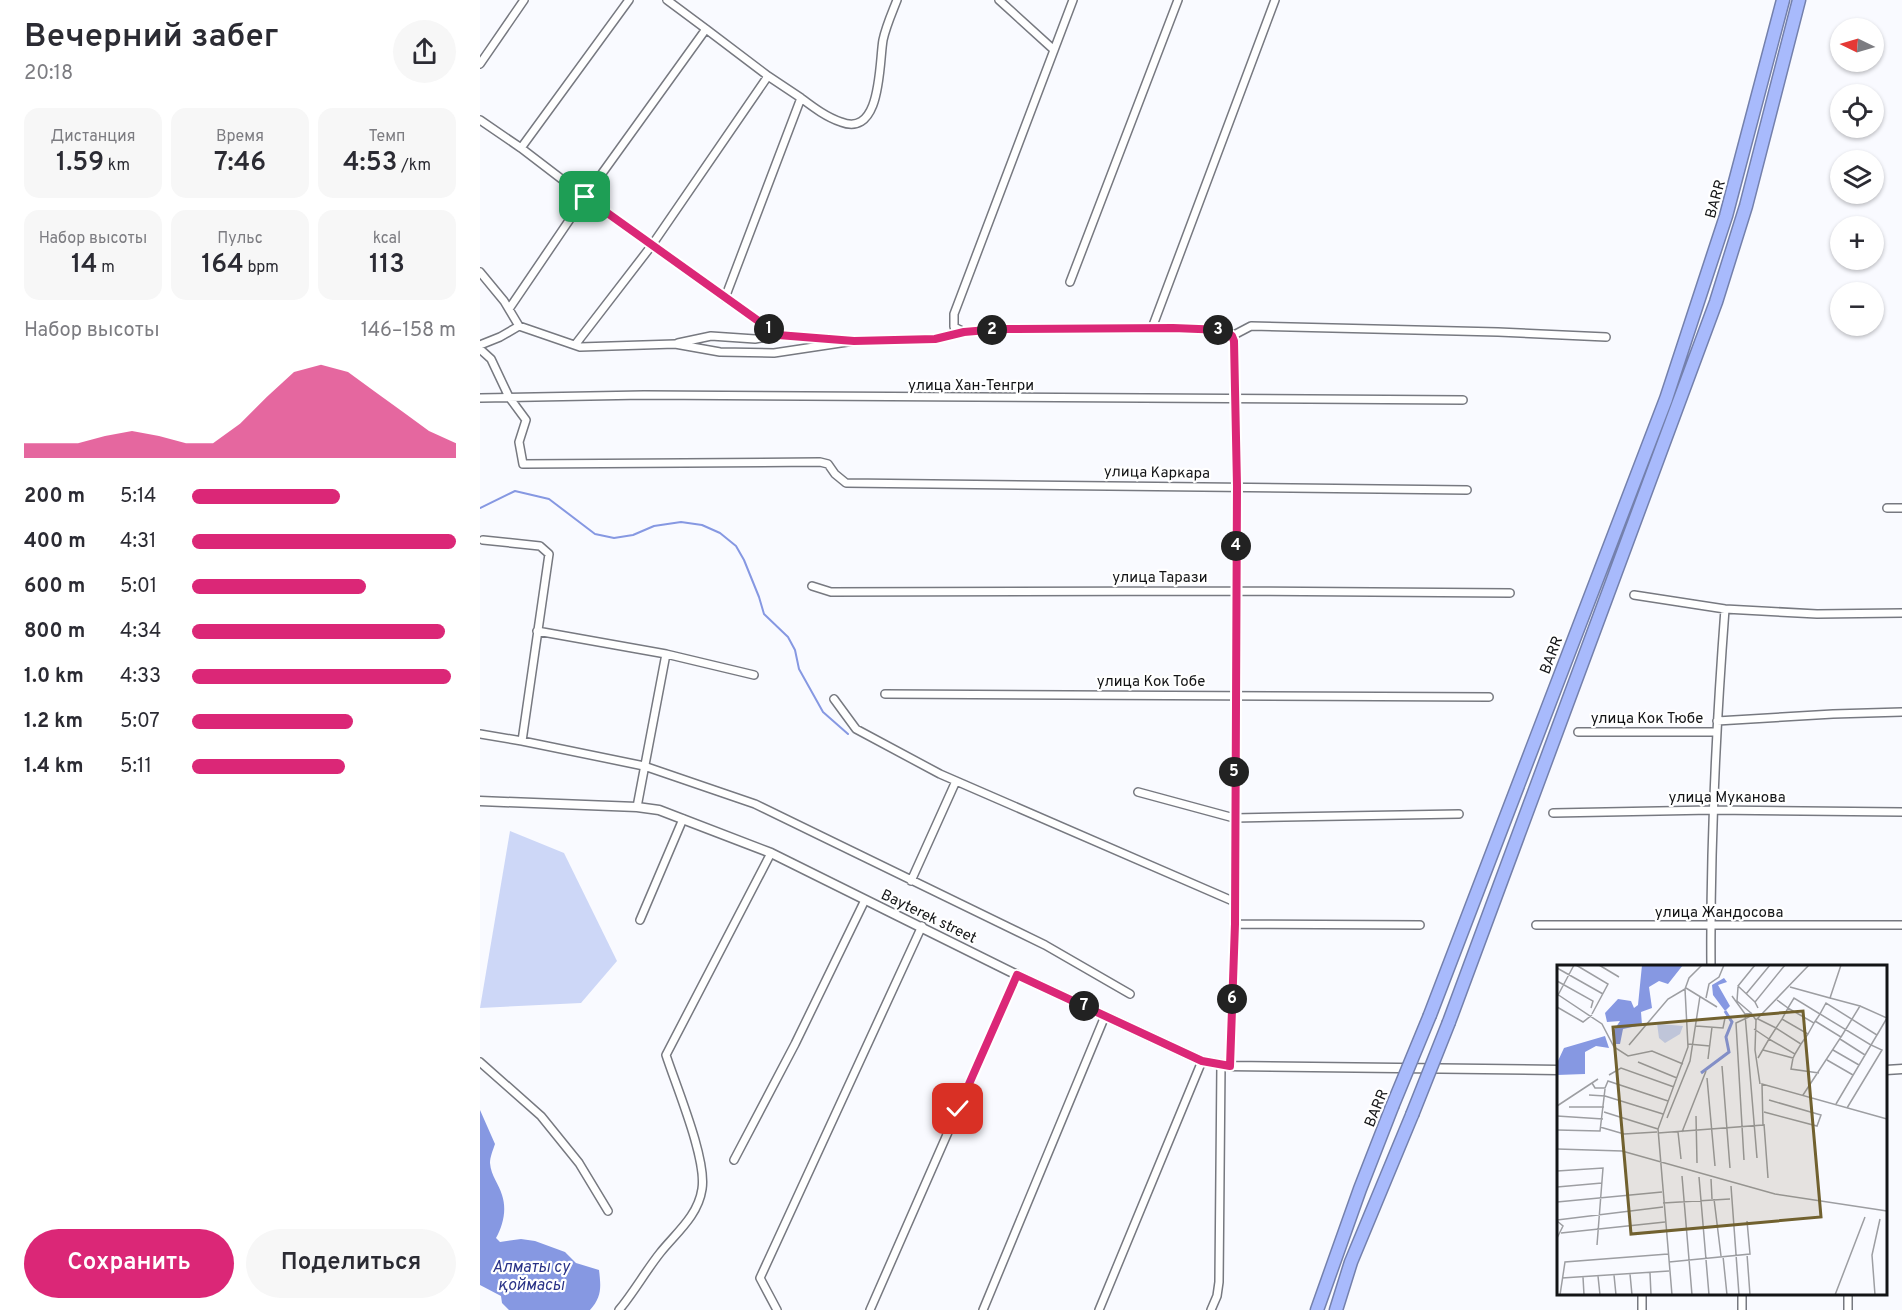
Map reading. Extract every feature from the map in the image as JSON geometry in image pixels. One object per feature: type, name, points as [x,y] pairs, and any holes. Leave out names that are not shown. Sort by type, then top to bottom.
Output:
[{"type":"highway","name":"BARR","points":[[1317,1310],[1360,1189],[1430,1015],[1666,399],[1726,216],[1783,0]]},
{"type":"highway","name":"BARR","points":[[1336,1310],[1352,1263],[1449,1022],[1716,302],[1746,206],[1799,0]]},
{"type":"street","points":[[480,64],[524,0]]},
{"type":"street","points":[[521,148],[629,0]]},
{"type":"street","points":[[667,0],[768,76],[825,115],[843,124],[857,123],[869,115],[876,98],[883,39],[897,0]]},
{"type":"street","points":[[999,0],[1054,50]]},
{"type":"street","points":[[964,332],[954,327],[954,314],[1073,0]]},
{"type":"street","points":[[1070,282],[1178,0]]},
{"type":"street","points":[[1152,328],[1275,0]]},
{"type":"street","points":[[509,309],[585,197],[706,29]]},
{"type":"street","points":[[575,345],[652,245],[768,76]]},
{"type":"street","points":[[725,298],[801,98]]},
{"type":"street","points":[[480,120],[778,335]]},
{"type":"street","points":[[480,272],[509,309],[519,326],[580,347],[675,344],[711,336],[755,339],[778,335],[854,341],[935,339],[964,332],[999,329],[1224,330],[1232,336],[1236,400],[1237,486],[1235,924],[1230,1066]]},
{"type":"street","points":[[509,398],[491,359],[480,347],[519,326]]},
{"type":"street","points":[[1232,336],[1251,326],[1498,332],[1606,338]]},
{"type":"street","points":[[675,344],[720,352],[774,353],[854,341]]},
{"type":"street","name":"улица Хан-Тенгри","points":[[480,398],[644,395],[1463,400]]},
{"type":"street","name":"улица Каркара","points":[[509,398],[526,420],[519,442],[523,464],[810,462],[828,464],[846,483],[1467,490]]},
{"type":"street","points":[[1887,508],[1902,508]]},
{"type":"street","points":[[483,540],[540,546],[549,554],[522,741]]},
{"type":"street","name":"улица Тарази","points":[[812,586],[831,592],[1510,593]]},
{"type":"street","points":[[1634,595],[1725,609],[1817,614],[1902,613]]},
{"type":"street","points":[[1712,965],[1712,810],[1725,609]]},
{"type":"street","points":[[537,631],[666,654],[754,675]]},
{"type":"street","points":[[637,807],[666,654]]},
{"type":"street","name":"улица Кок Тобе","points":[[885,694],[1490,697]]},
{"type":"street","points":[[834,699],[856,729],[956,781],[1234,902]]},
{"type":"street","points":[[1717,721],[1902,712]]},
{"type":"street","name":"улица Кок Тюбе","points":[[1578,732],[1716,732]]},
{"type":"street","points":[[480,734],[645,766],[755,804],[1045,945],[1130,994]]},
{"type":"street","points":[[911,880],[956,781]]},
{"type":"street","points":[[1138,792],[1234,818],[1460,814]]},
{"type":"street","name":"Bayterek street","points":[[480,801],[637,807],[659,810],[771,853],[1017,975],[1202,1061],[1230,1066],[1557,1070]]},
{"type":"street","name":"улица Муканова","points":[[1553,813],[1712,810],[1902,812]]},
{"type":"street","points":[[640,920],[683,819]]},
{"type":"street","points":[[619,1310],[659,1254],[698,1206],[703,1187],[700,1158],[666,1055],[771,853]]},
{"type":"street","points":[[734,1160],[795,1044],[865,900]]},
{"type":"street","points":[[1235,924],[1420,925]]},
{"type":"street","name":"улица Жандосова","points":[[1536,926],[1902,925]]},
{"type":"street","points":[[777,1310],[760,1278],[922,926]]},
{"type":"street","points":[[870,1310],[1017,975]]},
{"type":"street","points":[[983,1310],[1105,1016]]},
{"type":"street","points":[[1100,1310],[1202,1061]]},
{"type":"street","points":[[480,1062],[541,1116],[579,1163],[608,1211]]},
{"type":"street","points":[[1211,1310],[1217,1296],[1219,1282],[1221,1064]]},
{"type":"street","points":[[1742,1295],[1743,1310]]},
{"type":"shaded area","points":[[510,831],[564,853],[617,961],[581,1003],[480,1008]]},
{"type":"water","name":"Алматы су қоймасы","points":[[480,1110],[495,1144],[490,1163],[504,1206],[504,1217],[496,1238],[500,1242],[521,1239],[535,1241],[565,1252],[576,1263],[599,1270],[600,1291],[597,1301],[590,1310],[509,1310],[502,1303],[501,1296],[480,1285]]},
{"type":"waterway","points":[[480,508],[515,491],[549,499],[595,534],[614,538],[633,535],[654,526],[681,522],[702,525],[720,533],[736,546],[744,560],[764,614],[788,637],[795,650],[799,669],[823,712],[848,734]]},
{"type":"route","points":[[585,197],[778,335],[854,341],[935,339],[964,332],[999,329],[1173,328],[1224,330],[1232,336],[1234,341],[1237,486],[1235,924],[1230,1066],[1202,1061],[1017,975],[958,1109]]}]
